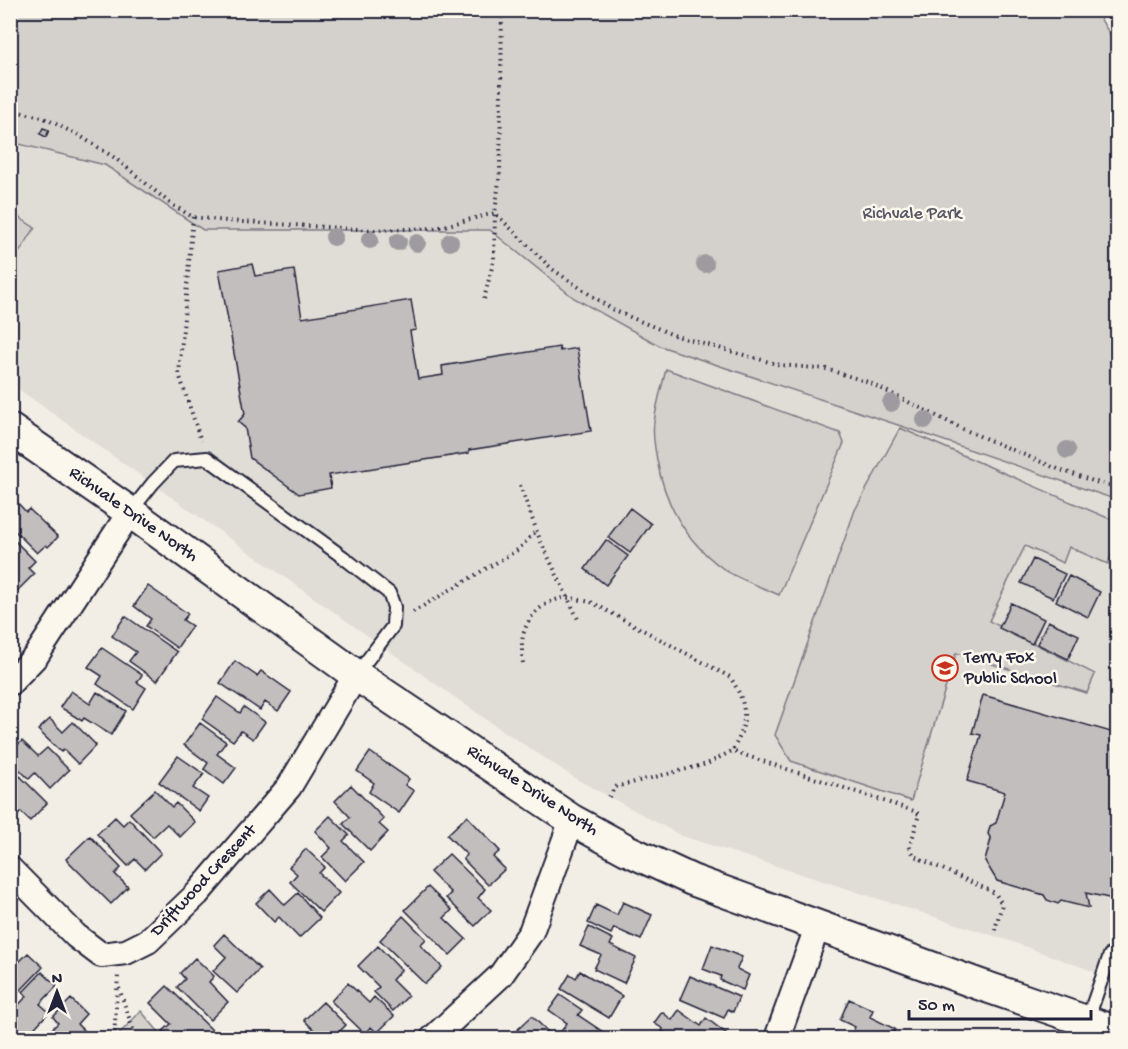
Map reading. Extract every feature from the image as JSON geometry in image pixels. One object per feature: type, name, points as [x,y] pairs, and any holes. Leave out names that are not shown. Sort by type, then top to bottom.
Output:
[{"type":"street","name":"Richvale Drive North","points":[[10,429],[130,512],[356,675],[572,820],[627,850],[692,880],[978,984],[1084,1030],[1118,1032]]},
{"type":"street","points":[[10,683],[36,656],[130,512]]},
{"type":"street","name":"Driftwood Crescent","points":[[115,953],[126,952],[148,941],[196,894],[289,787],[356,675]]},
{"type":"street","points":[[433,1038],[501,975],[531,932],[572,820]]},
{"type":"street","points":[[10,869],[76,936],[101,955],[115,953]]},
{"type":"street","points":[[777,1038],[818,925]]},
{"type":"lane","points":[[130,512],[174,461],[207,458],[343,557],[388,593],[394,607],[393,626],[356,675]]},
{"type":"lane","points":[[1084,1030],[1110,955],[1118,951]]},
{"type":"path","points":[[484,299],[494,260],[495,213],[500,172],[502,10]]},
{"type":"path","points":[[10,110],[42,117],[80,136],[115,158],[171,204],[193,218],[374,230],[436,228],[495,213]]},
{"type":"path","points":[[495,213],[552,269],[613,310],[676,336],[780,365],[826,369],[868,382],[973,434],[1058,469],[1118,487]]},
{"type":"path","points":[[193,218],[179,374],[207,458]]},
{"type":"path","points":[[520,485],[540,540],[578,619]]},
{"type":"path","points":[[413,612],[519,549],[537,530]]},
{"type":"path","points":[[523,663],[522,642],[526,626],[534,612],[550,602],[568,598],[591,602],[730,677],[740,693],[745,715],[740,739],[732,751],[707,765],[615,787],[609,797]]},
{"type":"path","points":[[732,751],[919,814],[910,847],[914,856],[995,894],[1002,904],[994,933]]},
{"type":"path","points":[[114,1038],[118,983],[115,953]]},
{"type":"path","points":[[118,983],[136,1038]]},
{"type":"shaded area","points":[[11,142],[105,165],[203,230],[490,230],[574,298],[660,346],[1117,500],[1117,980],[1010,941],[682,836],[578,780],[487,720],[11,384]]},
{"type":"green space","name":"Richvale Park","points":[[10,11],[1096,11],[1118,48],[1117,500],[660,346],[574,298],[490,230],[203,230],[105,165],[11,142]]},
{"type":"green space","points":[[11,212],[35,228],[11,265]]},
{"type":"green space","points":[[666,369],[840,433],[844,443],[779,595],[731,574],[711,559],[689,535],[672,507],[661,477],[653,428]]},
{"type":"green space","points":[[900,428],[1117,522],[1117,540],[1108,564],[1069,547],[1063,563],[1025,546],[989,621],[1095,674],[1087,693],[956,653],[911,801],[791,761],[775,735],[855,510]]},
{"type":"green space","points":[[141,1011],[164,1038],[115,1038]]},
{"type":"building","points":[[43,128],[49,130],[46,137],[40,134]]},
{"type":"building","points":[[252,264],[255,276],[294,270],[302,318],[411,300],[416,330],[410,331],[418,379],[443,375],[442,366],[559,347],[560,351],[577,348],[591,431],[329,475],[331,488],[299,494],[250,458],[245,428],[238,422],[245,414],[219,270]]},
{"type":"building","points":[[17,502],[26,512],[29,509],[58,537],[48,547],[46,545],[37,553],[10,526],[10,508]]},
{"type":"building","points":[[630,508],[651,524],[630,553],[608,537]]},
{"type":"building","points":[[10,536],[35,561],[28,568],[34,574],[17,591],[10,585]]},
{"type":"building","points":[[606,540],[628,556],[606,585],[585,569]]},
{"type":"building","points":[[1033,559],[1065,574],[1053,598],[1021,583]]},
{"type":"building","points":[[1069,576],[1100,592],[1088,617],[1056,601]]},
{"type":"building","points":[[148,586],[188,614],[183,620],[192,626],[177,648],[146,626],[151,619],[134,606]]},
{"type":"building","points":[[1011,603],[1044,619],[1032,644],[999,628]]},
{"type":"building","points":[[125,616],[177,652],[157,681],[129,661],[136,652],[112,636]]},
{"type":"building","points":[[1048,621],[1079,635],[1068,659],[1037,644]]},
{"type":"building","points":[[102,648],[142,675],[137,682],[146,688],[133,709],[97,684],[102,676],[88,667]]},
{"type":"building","points":[[235,661],[257,676],[261,671],[291,692],[278,711],[265,702],[260,710],[220,683]]},
{"type":"building","points":[[71,691],[90,704],[97,692],[126,711],[111,735],[84,718],[82,721],[60,707]]},
{"type":"building","points":[[983,695],[1118,734],[1118,900],[1086,893],[1089,908],[1061,901],[1058,904],[1047,900],[1044,895],[997,881],[985,861],[991,839],[988,834],[990,826],[996,823],[1005,792],[967,781],[981,735],[972,733]]},
{"type":"building","points":[[217,697],[240,713],[244,707],[265,722],[253,739],[241,731],[233,741],[202,719]]},
{"type":"building","points":[[50,719],[63,732],[73,722],[96,745],[78,764],[64,750],[61,752],[38,730]]},
{"type":"building","points":[[200,723],[226,742],[217,754],[236,768],[224,784],[204,769],[208,763],[184,745]]},
{"type":"building","points":[[22,741],[38,756],[47,748],[69,770],[50,789],[35,773],[29,779],[10,760],[10,752]]},
{"type":"building","points":[[370,752],[409,779],[405,785],[414,791],[399,813],[369,792],[374,783],[357,771]]},
{"type":"building","points":[[178,756],[204,774],[193,788],[208,798],[199,811],[159,782]]},
{"type":"building","points":[[20,776],[47,803],[30,821],[21,812],[16,817],[10,812],[10,779],[14,782]]},
{"type":"building","points":[[351,785],[384,819],[379,824],[388,832],[370,851],[343,824],[350,817],[335,801]]},
{"type":"building","points":[[155,790],[172,807],[176,803],[195,822],[180,837],[167,824],[153,837],[130,813]]},
{"type":"building","points":[[330,816],[349,835],[343,841],[364,862],[345,881],[322,857],[331,848],[315,831]]},
{"type":"building","points":[[467,816],[500,851],[493,857],[505,869],[488,885],[463,859],[467,855],[447,835]]},
{"type":"building","points":[[115,817],[123,825],[129,819],[161,853],[145,869],[135,859],[128,866],[97,834]]},
{"type":"building","points":[[90,836],[121,868],[115,874],[128,887],[111,904],[66,859]]},
{"type":"building","points":[[306,849],[325,867],[319,873],[339,893],[321,912],[290,882],[297,874],[289,867]]},
{"type":"building","points":[[449,854],[485,889],[478,898],[491,910],[475,926],[446,898],[451,893],[430,872]]},
{"type":"building","points":[[428,887],[452,910],[444,918],[466,939],[450,955],[405,910]]},
{"type":"building","points":[[270,889],[285,905],[298,893],[320,918],[299,938],[279,917],[274,922],[256,903]]},
{"type":"building","points":[[623,902],[652,915],[641,940],[614,928],[611,934],[588,923],[596,905],[617,915]]},
{"type":"building","points":[[403,916],[426,939],[420,945],[442,967],[425,984],[380,940]]},
{"type":"building","points":[[589,927],[613,939],[610,945],[636,958],[624,983],[594,969],[601,955],[580,946]]},
{"type":"building","points":[[224,934],[260,969],[237,993],[213,971],[226,957],[214,945]]},
{"type":"building","points":[[712,945],[742,957],[737,969],[749,975],[743,990],[720,980],[721,976],[703,969]]},
{"type":"building","points":[[378,946],[401,970],[392,980],[408,996],[393,1011],[374,992],[379,987],[358,966]]},
{"type":"building","points":[[28,953],[43,967],[21,990],[14,984],[10,988],[10,962],[15,966]]},
{"type":"building","points":[[195,958],[214,976],[209,982],[228,1002],[210,1020],[177,987],[185,979],[180,973]]},
{"type":"building","points":[[580,971],[622,996],[609,1018],[561,989],[570,974],[576,978]]},
{"type":"building","points":[[42,972],[57,986],[40,1004],[49,1012],[27,1036],[10,1021],[10,1014],[27,996],[23,992]]},
{"type":"building","points":[[690,976],[739,997],[733,1012],[728,1009],[724,1018],[680,999]]},
{"type":"building","points":[[348,983],[369,1003],[374,997],[394,1016],[377,1033],[371,1027],[365,1034],[331,1001]]},
{"type":"building","points":[[167,986],[213,1031],[206,1038],[171,1038],[163,1031],[171,1024],[150,1003]]},
{"type":"building","points":[[560,995],[582,1010],[578,1015],[603,1032],[598,1038],[558,1036],[567,1023],[549,1010]]},
{"type":"building","points":[[71,999],[86,1014],[77,1024],[86,1033],[80,1038],[45,1038],[58,1023],[53,1017]]},
{"type":"building","points":[[849,999],[873,1010],[870,1017],[895,1029],[891,1038],[851,1037],[855,1027],[840,1020]]},
{"type":"building","points":[[323,1002],[346,1025],[336,1035],[339,1038],[322,1038],[304,1020]]},
{"type":"building","points":[[679,1010],[701,1026],[706,1018],[727,1034],[724,1038],[673,1038],[654,1023],[662,1012],[672,1020]]},
{"type":"building","points":[[532,1016],[554,1038],[522,1038],[515,1032]]},
{"type":"place","name":"Terry Fox Public School","points":[[945,668]]}]
